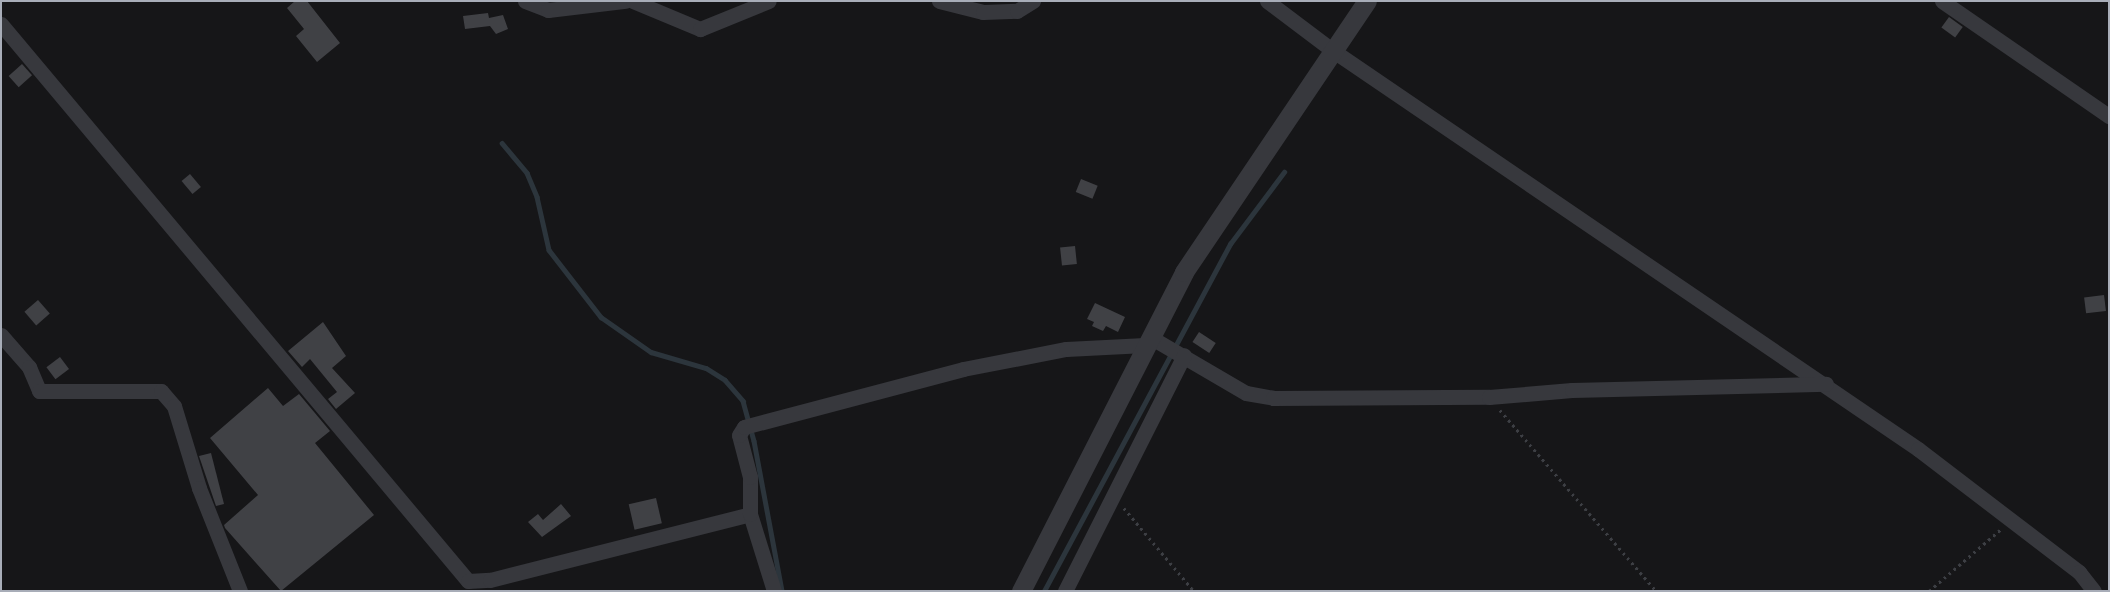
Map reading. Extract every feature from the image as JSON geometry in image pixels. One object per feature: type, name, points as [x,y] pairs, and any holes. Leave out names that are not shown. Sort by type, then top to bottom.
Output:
[{"type":"street","points":[[525,1],[548,10],[625,1]]},
{"type":"street","points":[[633,1],[700,28],[769,1]]},
{"type":"street","points":[[939,1],[983,12],[1017,11],[1033,1]]},
{"type":"street","points":[[1267,1],[1332,50],[1826,384],[2012,520],[2079,572],[2094,591]]},
{"type":"street","points":[[1021,591],[1152,342],[1184,272],[1332,50],[1367,1]]},
{"type":"street","points":[[1942,1],[2109,116]]},
{"type":"street","points":[[1,24],[468,580],[490,580],[750,514]]},
{"type":"street","points":[[1,335],[29,366],[40,391],[161,391],[174,406],[199,488],[240,591]]},
{"type":"street","points":[[774,591],[750,514],[750,477],[739,435],[744,427],[760,421],[962,369],[1066,349],[1152,342],[1180,354],[1246,393],[1273,398],[1489,397],[1572,390],[1826,384]]},
{"type":"street","points":[[1065,591],[1114,497],[1180,354]]},
{"type":"path","points":[[1489,397],[1656,591]]},
{"type":"path","points":[[1114,497],[1194,591]]},
{"type":"path","points":[[1929,591],[2012,520]]},
{"type":"building","points":[[295,1],[307,1],[340,43],[317,62],[296,36],[304,29],[287,8]]},
{"type":"building","points":[[488,13],[489,18],[503,15],[508,29],[496,34],[490,26],[465,29],[463,16]]},
{"type":"building","points":[[1949,17],[1963,27],[1955,38],[1941,28]]},
{"type":"building","points":[[22,64],[32,75],[19,87],[9,76]]},
{"type":"building","points":[[190,174],[201,187],[193,194],[182,181]]},
{"type":"building","points":[[1081,179],[1098,186],[1092,199],[1076,192]]},
{"type":"building","points":[[1075,246],[1077,264],[1062,265],[1060,248]]},
{"type":"building","points":[[2104,295],[2106,311],[2086,313],[2084,297]]},
{"type":"building","points":[[38,300],[50,314],[36,325],[24,312]]},
{"type":"building","points":[[1095,303],[1125,317],[1118,332],[1106,326],[1103,331],[1092,326],[1094,322],[1087,319]]},
{"type":"building","points":[[323,322],[346,356],[332,368],[355,393],[336,409],[328,399],[337,392],[310,359],[302,367],[288,351]]},
{"type":"building","points":[[1199,332],[1216,343],[1209,353],[1192,342]]},
{"type":"building","points":[[60,357],[69,369],[55,379],[46,367]]},
{"type":"building","points":[[268,388],[283,406],[299,394],[330,431],[315,443],[374,515],[281,591],[225,528],[224,525],[258,495],[210,438]]},
{"type":"building","points":[[211,453],[224,504],[216,506],[199,456]]},
{"type":"building","points":[[656,498],[662,523],[635,530],[629,504]]},
{"type":"building","points":[[561,504],[571,516],[542,537],[528,522],[538,514],[543,520]]},
{"type":"waterway","points":[[502,143],[527,173],[537,197],[549,250],[601,317],[651,352],[706,368],[725,380],[743,401],[754,441],[782,591]]},
{"type":"waterway","points":[[1044,591],[1230,244],[1284,172]]}]
